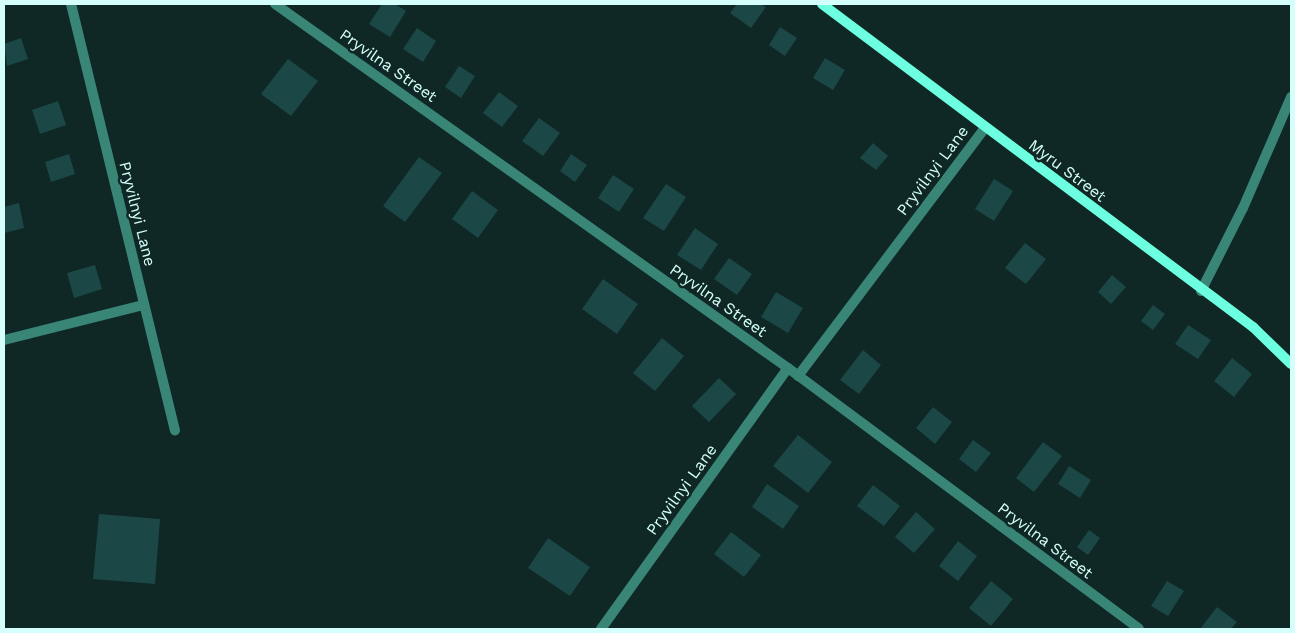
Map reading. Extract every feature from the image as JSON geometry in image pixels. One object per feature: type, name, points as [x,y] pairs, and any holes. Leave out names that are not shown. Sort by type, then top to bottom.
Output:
[{"type":"street","name":"Pryvilnyi Lane","points":[[71,4],[175,430]]},
{"type":"street","name":"Pryvilna Street","points":[[275,4],[788,368],[1139,629]]},
{"type":"street","name":"Myru Street","points":[[822,4],[1201,291],[1252,327],[1291,364]]},
{"type":"street","points":[[1201,291],[1243,208],[1291,96]]},
{"type":"street","name":"Pryvilnyi Lane","points":[[798,376],[985,128]]},
{"type":"street","points":[[4,340],[143,304]]},
{"type":"street","name":"Pryvilnyi Lane","points":[[602,629],[788,368]]},
{"type":"building","points":[[382,4],[395,4],[406,11],[390,37],[369,24]]},
{"type":"building","points":[[737,4],[760,4],[766,7],[751,28],[730,13]]},
{"type":"building","points":[[780,27],[797,38],[785,56],[769,45]]},
{"type":"building","points":[[417,28],[436,41],[423,62],[403,49]]},
{"type":"building","points":[[21,38],[28,59],[7,66],[4,44]]},
{"type":"building","points":[[825,58],[845,70],[833,90],[813,78]]},
{"type":"building","points":[[288,59],[318,81],[291,116],[261,94]]},
{"type":"building","points":[[459,66],[475,76],[461,98],[445,87]]},
{"type":"building","points":[[499,92],[518,106],[502,127],[483,113]]},
{"type":"building","points":[[58,101],[66,125],[40,134],[32,110]]},
{"type":"building","points":[[539,118],[560,133],[543,156],[522,141]]},
{"type":"building","points":[[873,143],[888,156],[876,170],[860,158]]},
{"type":"building","points":[[69,154],[75,174],[51,182],[45,162]]},
{"type":"building","points":[[571,154],[587,165],[575,182],[560,171]]},
{"type":"building","points":[[419,157],[442,173],[405,222],[383,206]]},
{"type":"building","points":[[613,175],[634,189],[619,212],[598,198]]},
{"type":"building","points":[[994,179],[1013,191],[994,221],[975,209]]},
{"type":"building","points":[[666,184],[686,197],[664,231],[643,218]]},
{"type":"building","points":[[472,191],[498,210],[478,238],[452,219]]},
{"type":"building","points":[[19,203],[24,228],[4,233],[4,207]]},
{"type":"building","points":[[695,228],[718,244],[701,270],[677,255]]},
{"type":"building","points":[[1025,243],[1046,259],[1026,284],[1005,268]]},
{"type":"building","points":[[729,258],[752,274],[737,295],[714,279]]},
{"type":"building","points":[[95,265],[102,289],[74,298],[67,273]]},
{"type":"building","points":[[1112,275],[1126,287],[1111,304],[1098,292]]},
{"type":"building","points":[[603,279],[638,304],[617,334],[582,309]]},
{"type":"building","points":[[776,292],[803,308],[788,333],[761,317]]},
{"type":"building","points":[[1153,305],[1165,314],[1153,330],[1141,321]]},
{"type":"building","points":[[1188,325],[1211,340],[1198,359],[1175,344]]},
{"type":"building","points":[[662,338],[684,356],[655,391],[633,373]]},
{"type":"building","points":[[863,350],[881,365],[859,394],[840,380]]},
{"type":"building","points":[[1232,358],[1252,374],[1234,397],[1214,381]]},
{"type":"building","points":[[719,378],[736,394],[709,422],[692,406]]},
{"type":"building","points":[[933,407],[952,422],[935,444],[916,428]]},
{"type":"building","points":[[798,435],[832,462],[808,493],[773,466]]},
{"type":"building","points":[[973,440],[991,453],[976,472],[959,459]]},
{"type":"building","points":[[1043,442],[1062,456],[1034,492],[1016,478]]},
{"type":"building","points":[[1069,466],[1091,480],[1080,498],[1058,484]]},
{"type":"building","points":[[767,484],[799,506],[783,529],[752,507]]},
{"type":"building","points":[[873,485],[900,506],[884,526],[857,506]]},
{"type":"building","points":[[916,512],[935,529],[914,553],[895,537]]},
{"type":"building","points":[[99,514],[160,519],[155,584],[93,579]]},
{"type":"building","points":[[1089,530],[1100,538],[1088,555],[1077,547]]},
{"type":"building","points":[[731,532],[761,555],[744,577],[714,554]]},
{"type":"building","points":[[548,538],[590,567],[570,596],[528,568]]},
{"type":"building","points":[[958,541],[977,556],[958,581],[939,566]]},
{"type":"building","points":[[991,581],[1013,599],[991,626],[969,608]]},
{"type":"building","points":[[1167,581],[1184,591],[1168,616],[1151,606]]},
{"type":"building","points":[[1217,607],[1237,622],[1231,629],[1200,629]]}]
